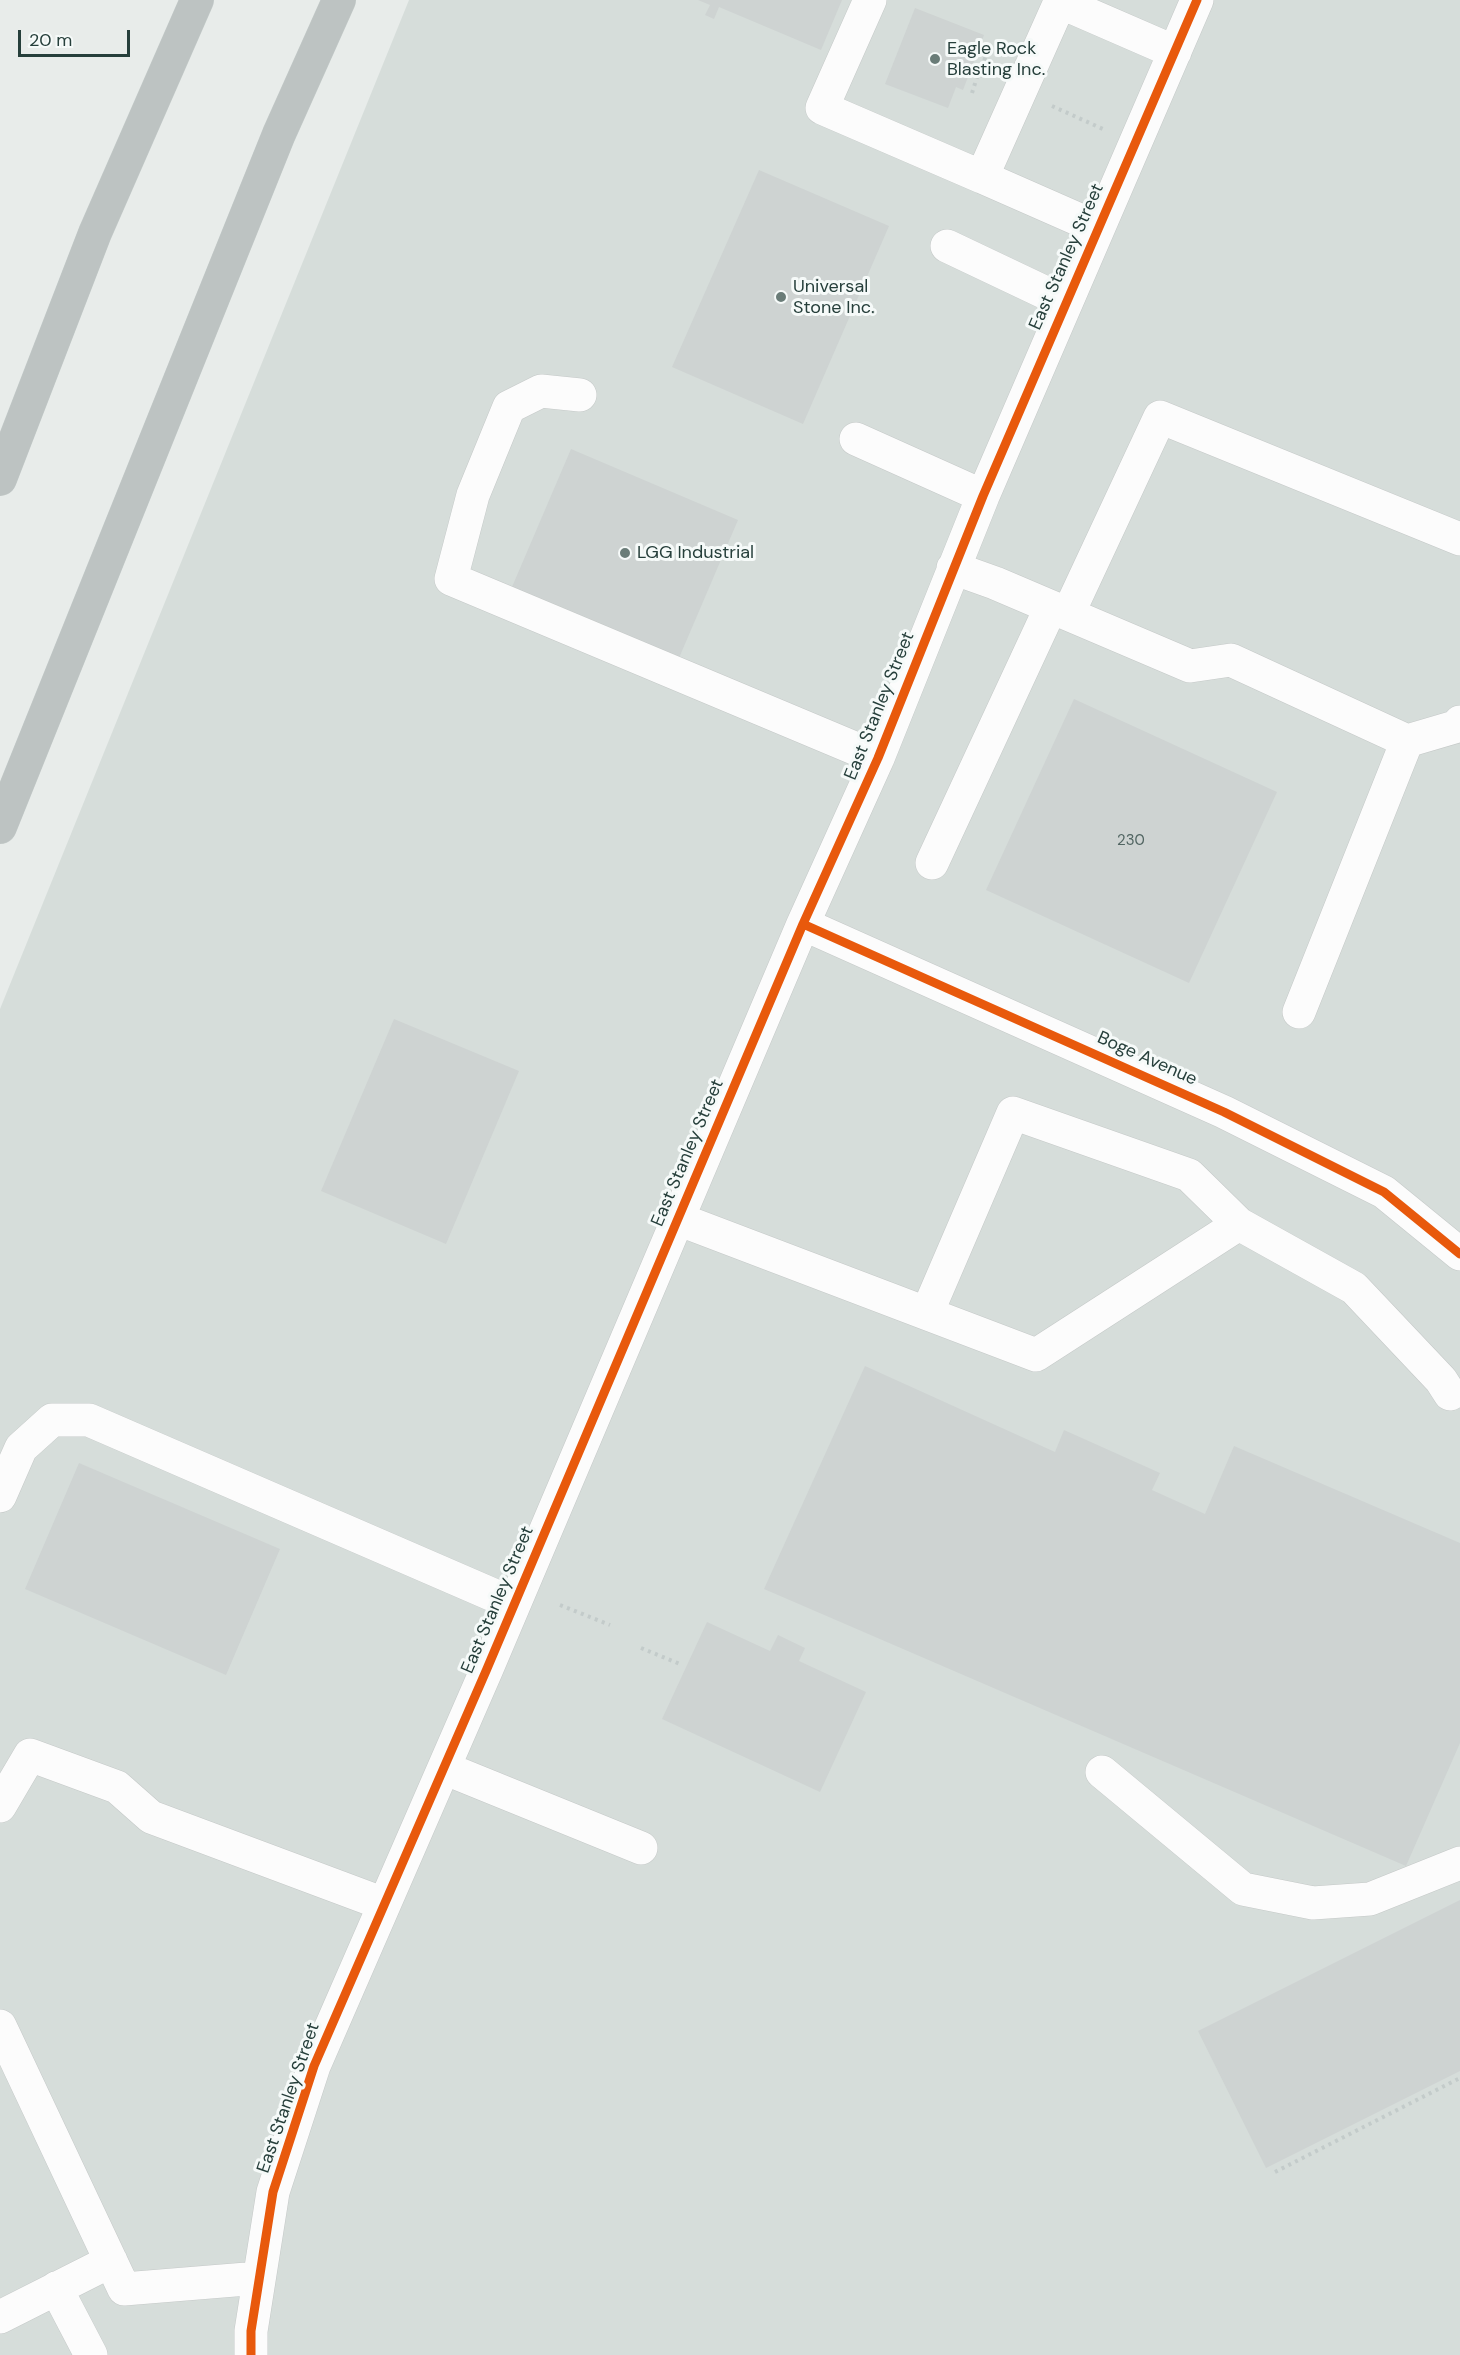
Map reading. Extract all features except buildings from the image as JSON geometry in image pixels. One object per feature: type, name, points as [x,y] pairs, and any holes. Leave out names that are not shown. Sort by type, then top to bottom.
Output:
[{"type":"highway","points":[[0,479],[95,233],[197,0]]},
{"type":"highway","points":[[0,827],[279,134],[339,0]]},
{"type":"street","points":[[870,0],[822,108],[1098,228]]},
{"type":"street","name":"East Stanley Street","points":[[251,2343],[273,2192],[314,2066],[444,1768],[803,924],[878,758],[983,496],[1197,0]]},
{"type":"street","points":[[982,177],[1058,1],[1175,52]]},
{"type":"street","points":[[947,246],[1065,302]]},
{"type":"street","points":[[580,395],[541,391],[509,406],[473,495],[451,579],[878,758]]},
{"type":"street","points":[[932,863],[1059,610],[1160,417],[1460,539]]},
{"type":"street","points":[[856,439],[983,496]]},
{"type":"street","points":[[954,568],[995,582],[1190,666],[1231,660],[1407,741],[1458,726],[1460,722]]},
{"type":"street","points":[[1299,1012],[1407,741]]},
{"type":"street","name":"Boge Avenue","points":[[803,924],[1224,1112],[1384,1192],[1460,1254]]},
{"type":"street","points":[[927,1313],[1013,1113],[1190,1175],[1239,1224],[1354,1288],[1450,1394]]},
{"type":"street","points":[[678,1220],[1036,1354],[1239,1224]]},
{"type":"street","points":[[0,1496],[21,1448],[52,1420],[89,1420],[514,1604]]},
{"type":"street","points":[[0,1806],[30,1755],[117,1787],[151,1817],[384,1904]]},
{"type":"street","points":[[444,1768],[640,1848]]},
{"type":"street","points":[[1102,1772],[1243,1889],[1313,1903],[1370,1899],[1460,1863]]},
{"type":"street","points":[[0,2026],[124,2289],[260,2278]]},
{"type":"street","points":[[0,2317],[111,2261]]},
{"type":"street","points":[[56,2288],[91,2355]]},
{"type":"path","points":[[972,93],[990,47]]},
{"type":"path","points":[[978,74],[986,77]]},
{"type":"path","points":[[1052,106],[1073,116]]},
{"type":"path","points":[[560,1605],[610,1625]]},
{"type":"path","points":[[641,1648],[680,1664]]},
{"type":"path","points":[[1275,2172],[1460,2078]]},
{"type":"shaded area","points":[[409,0],[1460,0],[1460,2355],[0,2355],[0,1009]]},
{"type":"cycle path","points":[[251,2355],[251,2331],[273,2192],[314,2066],[486,1671],[803,924],[878,758],[983,496],[1197,0]]},
{"type":"cycle path","points":[[803,924],[1224,1112],[1384,1192],[1460,1254]]},
{"type":"place","name":"Eagle Rock Blasting Inc.","points":[[935,59]]},
{"type":"place","name":"Universal Stone Inc.","points":[[781,297]]},
{"type":"place","name":"LGG Industrial","points":[[625,553]]}]
